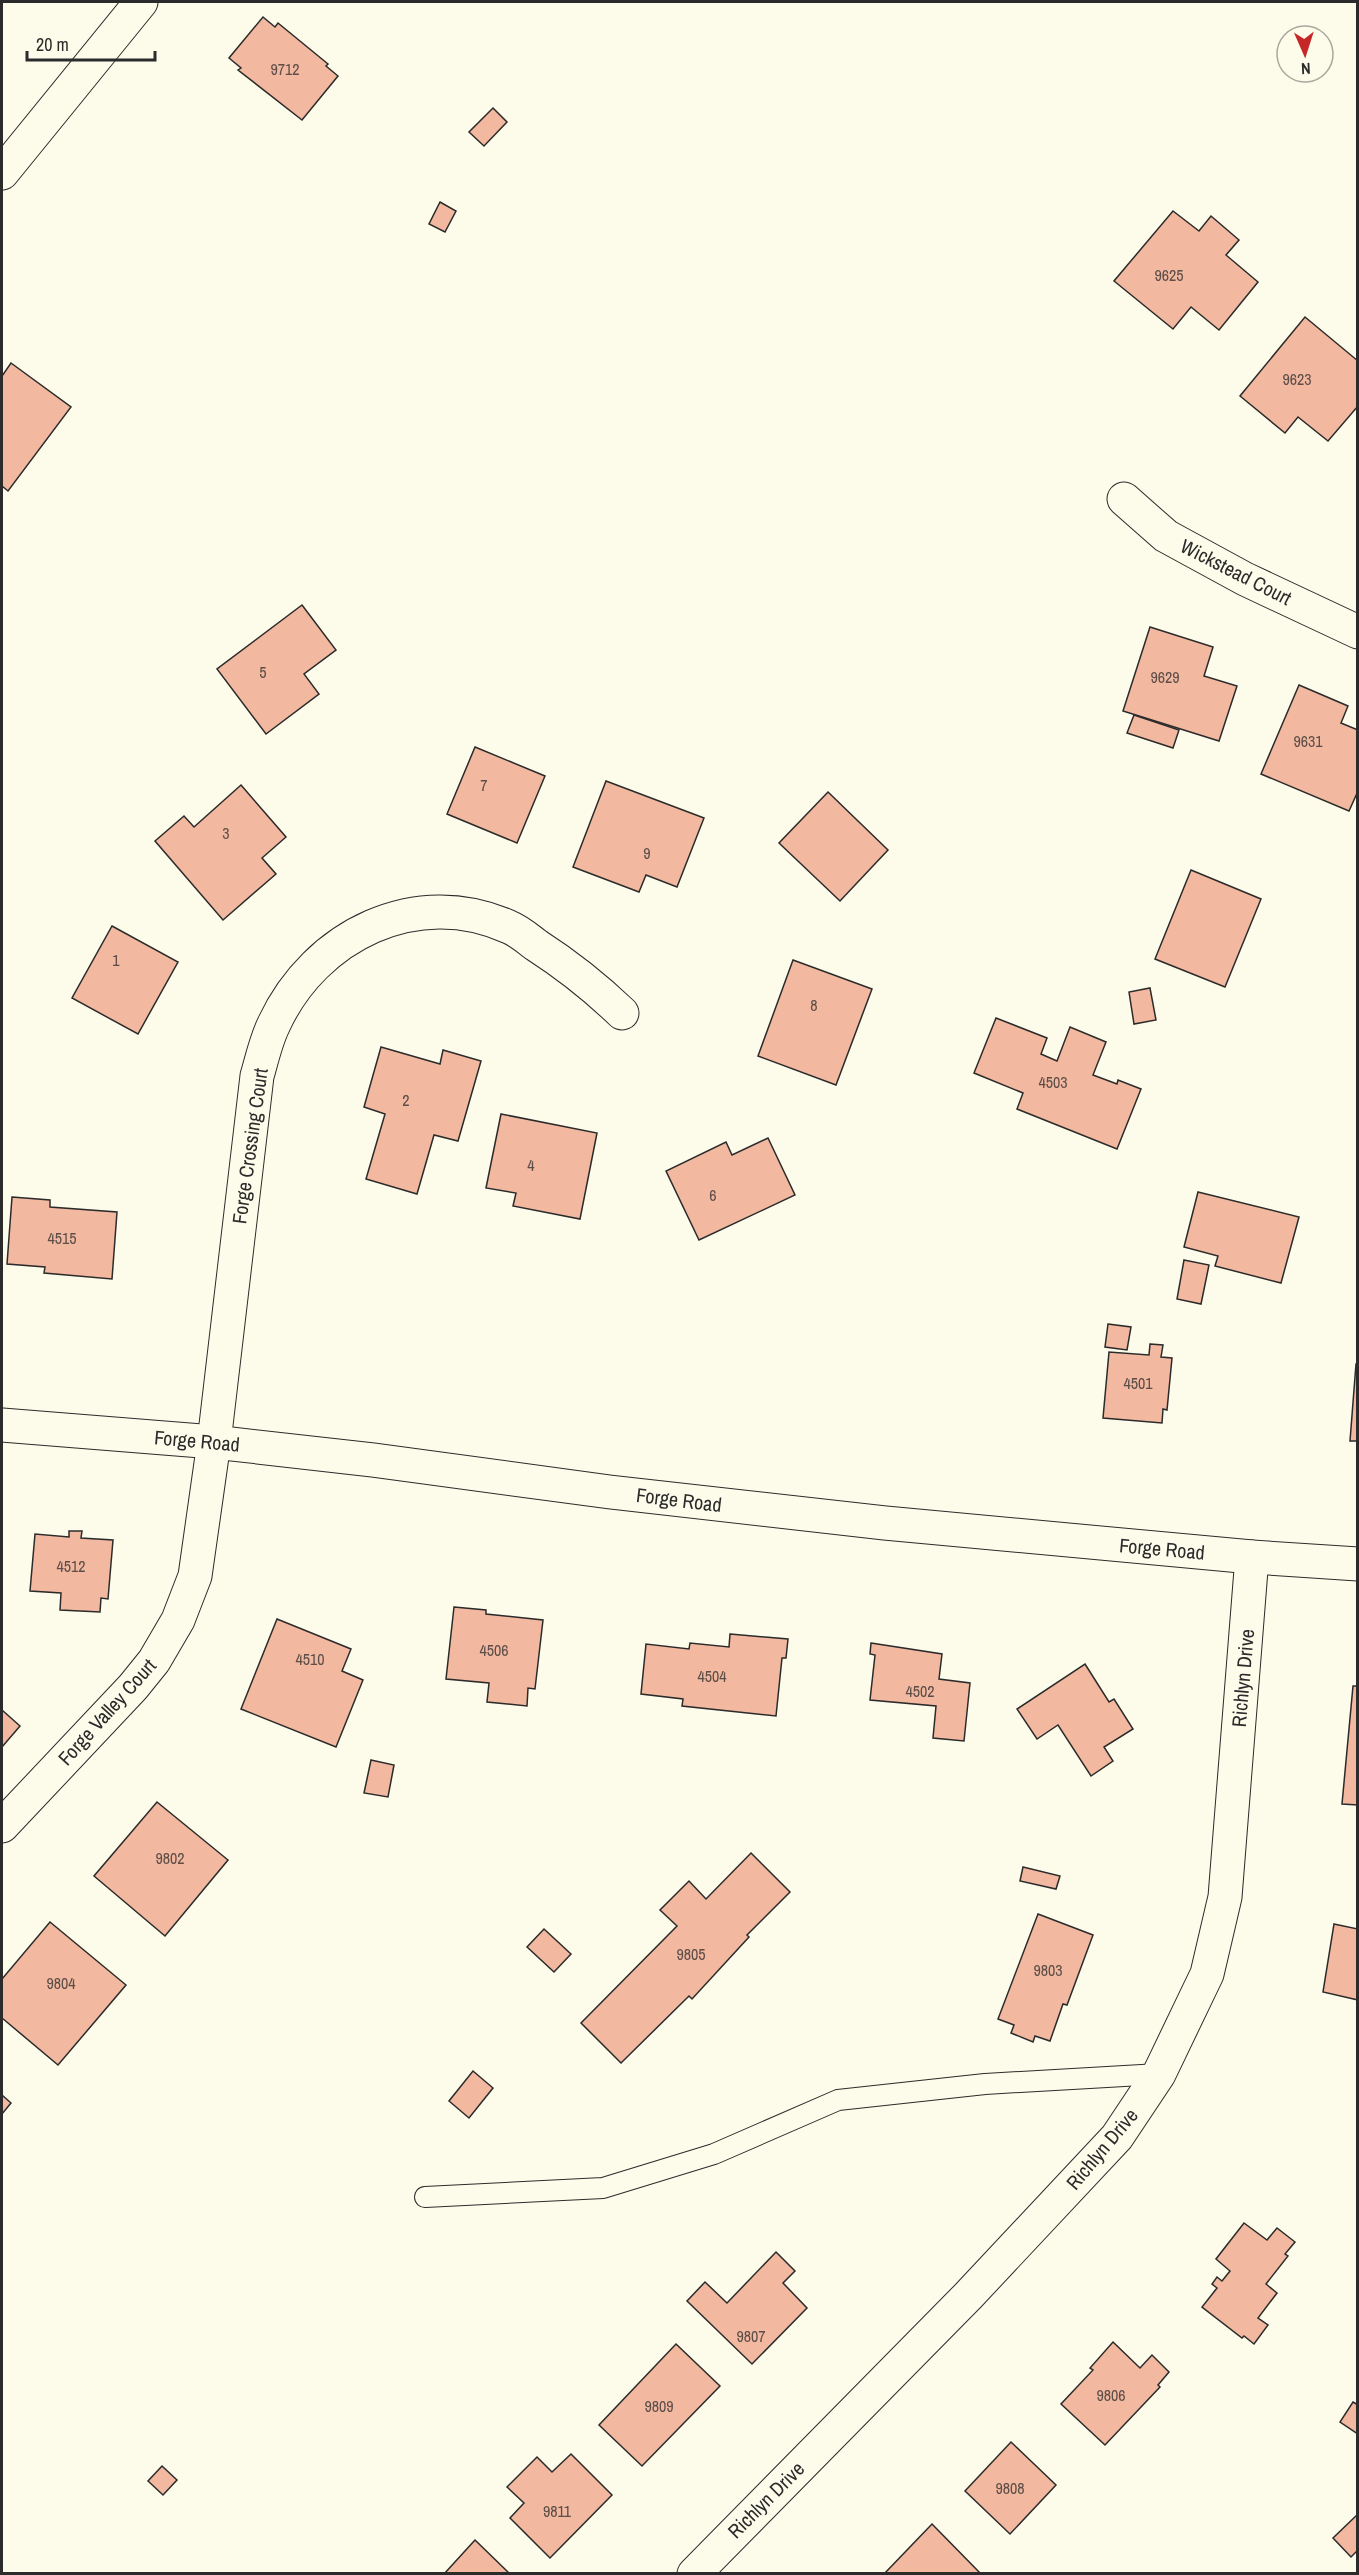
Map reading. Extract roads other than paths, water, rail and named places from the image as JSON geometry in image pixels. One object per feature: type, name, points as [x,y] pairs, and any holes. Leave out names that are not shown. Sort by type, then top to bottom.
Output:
[{"type":"street","points":[[2,173],[141,2]]},
{"type":"street","name":"Wickstead Court","points":[[1124,499],[1166,536],[1245,579],[1358,633]]},
{"type":"street","name":"Forge Crossing Court","points":[[214,1442],[257,1076],[274,1024],[294,990],[317,961],[345,940],[374,925],[420,912],[465,913],[510,927],[592,984],[622,1013]]},
{"type":"street","name":"Forge Road","points":[[2,1425],[214,1442],[812,1515],[1252,1557],[1358,1564]]},
{"type":"street","name":"Forge Valley Court","points":[[2,1826],[133,1687],[154,1661],[178,1620],[195,1576],[214,1442]]},
{"type":"street","name":"Richlyn Drive","points":[[694,2574],[968,2296],[1093,2162],[1116,2137],[1159,2074],[1207,1974],[1224,1897],[1252,1557]]},
{"type":"lane","points":[[425,2197],[603,2188],[714,2154],[838,2100],[985,2084],[1159,2074]]}]
